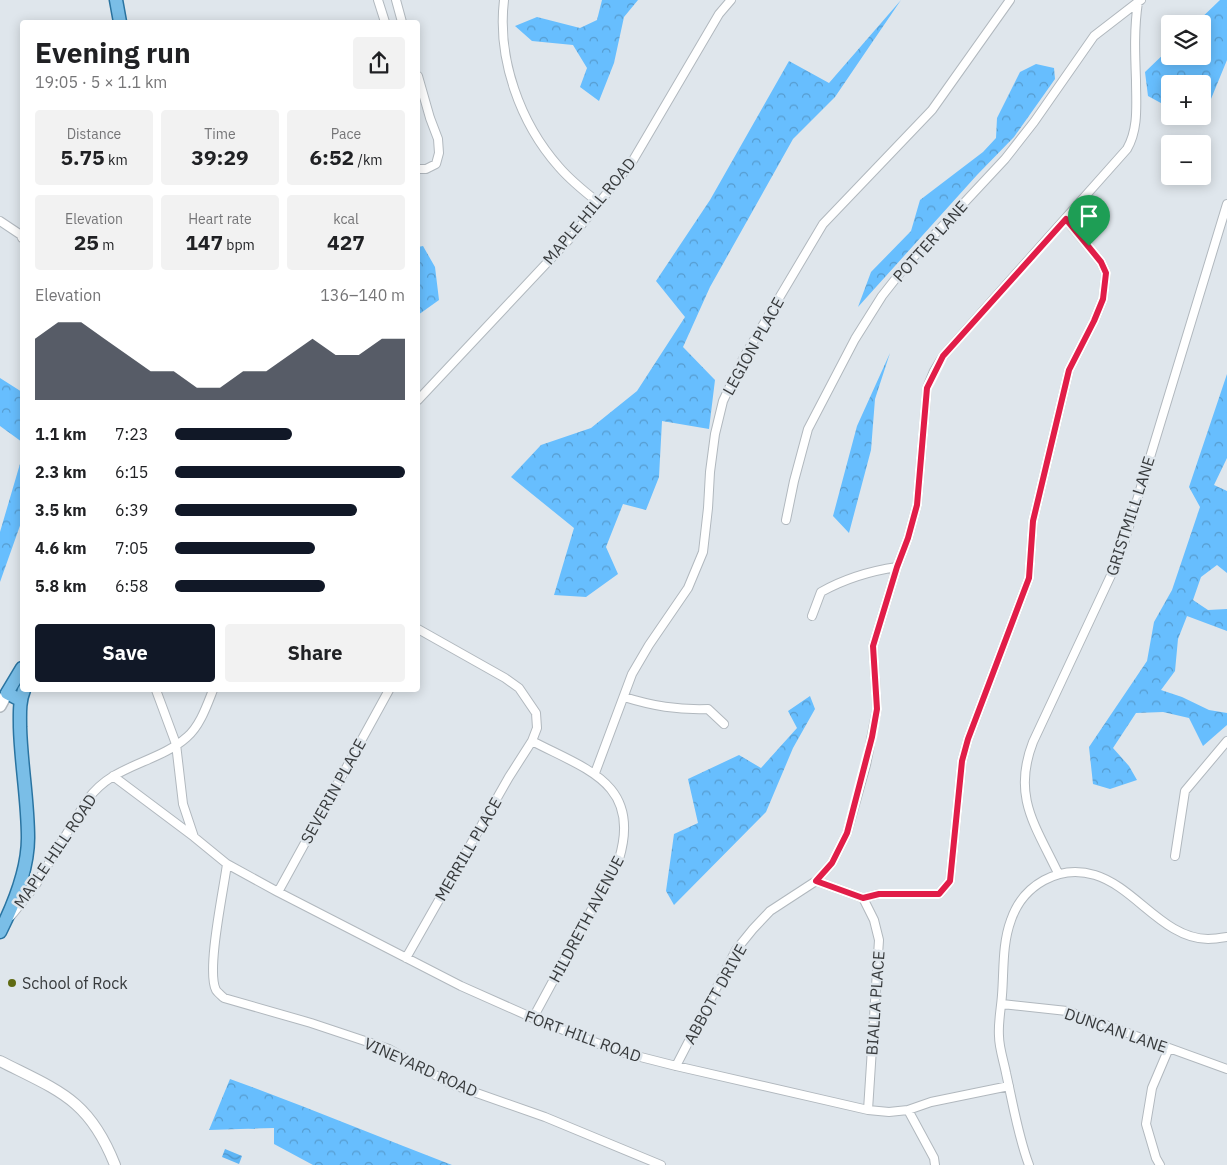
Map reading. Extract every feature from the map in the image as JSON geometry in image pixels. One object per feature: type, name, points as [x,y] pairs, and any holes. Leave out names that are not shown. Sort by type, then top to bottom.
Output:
[{"type":"main road","points":[[116,0],[120,20]]},
{"type":"main road","points":[[0,706],[3,691],[20,670]]},
{"type":"main road","points":[[0,932],[3,919],[25,865],[28,839],[21,748],[22,695],[3,691]]},
{"type":"street","points":[[378,0],[383,20]]},
{"type":"street","points":[[396,0],[400,20]]},
{"type":"street","points":[[504,0],[504,46],[512,83],[520,106],[539,141],[559,167],[599,203]]},
{"type":"street","name":"MAPLE HILL ROAD","points":[[420,398],[574,234],[632,162],[719,14],[731,0]]},
{"type":"street","name":"LEGION PLACE","points":[[595,773],[632,674],[648,645],[688,588],[702,552],[708,508],[710,472],[723,401],[744,357],[823,224],[932,110],[1010,0]]},
{"type":"street","name":"ABBOTT DRIVE","points":[[676,1066],[736,950],[770,911],[816,881],[832,863],[847,833],[866,765],[877,709],[873,646],[917,505],[927,388],[943,356],[1066,219],[1127,149],[1132,140],[1136,121],[1135,22],[1139,1]]},
{"type":"street","name":"POTTER LANE","points":[[786,520],[808,429],[855,339],[882,296],[908,263],[1005,159],[1034,122],[1094,36],[1139,1]]},
{"type":"street","points":[[420,82],[438,140],[439,153],[436,164],[426,169],[420,169]]},
{"type":"street","name":"GRISTMILL LANE","points":[[1058,873],[1026,802],[1024,777],[1028,754],[1120,556],[1227,204]]},
{"type":"street","points":[[816,881],[863,898],[879,894],[939,894],[950,881],[962,761],[968,739],[1029,578],[1033,521],[1069,370],[1103,299],[1106,273],[1101,262],[1066,219]]},
{"type":"street","points":[[0,221],[20,234]]},
{"type":"street","points":[[812,616],[821,592],[840,581],[873,570],[897,567]]},
{"type":"street","points":[[420,633],[505,678],[519,688],[536,713],[537,728],[532,741]]},
{"type":"street","points":[[157,692],[176,744],[183,804],[194,837]]},
{"type":"street","name":"MAPLE HILL ROAD","points":[[3,919],[16,912],[35,886],[87,800],[97,788],[113,776],[187,737],[206,708],[212,692]]},
{"type":"street","name":"SEVERIN PLACE","points":[[278,892],[388,692]]},
{"type":"street","points":[[624,697],[649,705],[683,710],[708,709],[724,724]]},
{"type":"street","name":"HILDRETH AVENUE","points":[[532,741],[595,773],[606,783],[620,805],[625,831],[619,858],[533,1018]]},
{"type":"street","name":"MERRILL PLACE","points":[[406,958],[509,777],[532,741]]},
{"type":"street","points":[[1175,856],[1185,790],[1227,741]]},
{"type":"street","name":"FORT HILL ROAD","points":[[113,776],[227,864],[278,892],[504,1006],[617,1051],[868,1110],[889,1112],[908,1110],[931,1102],[1009,1086]]},
{"type":"street","name":"VINEYARD ROAD","points":[[227,864],[215,941],[213,979],[216,991],[224,998],[311,1023],[389,1049],[451,1084],[545,1117],[661,1165]]},
{"type":"street","points":[[1030,1165],[1025,1153],[998,1037],[1005,946],[1011,919],[1023,898],[1038,882],[1058,873],[1094,874],[1116,884],[1160,919],[1182,933],[1207,939],[1227,937]]},
{"type":"street","name":"BIALLA PLACE","points":[[863,898],[874,920],[880,940],[868,1110]]},
{"type":"street","name":"DUNCAN LANE","points":[[1002,1004],[1067,1011],[1227,1069]]},
{"type":"street","points":[[1160,1165],[1156,1158],[1146,1124],[1152,1088],[1169,1048]]},
{"type":"street","points":[[0,1061],[60,1091],[80,1106],[107,1143],[116,1165]]},
{"type":"street","points":[[908,1110],[934,1158],[935,1165]]},
{"type":"green space","points":[[602,0],[638,0],[624,17],[614,63],[599,101],[580,87],[587,68],[573,45],[532,41],[515,26],[537,17],[580,28],[597,20]]},
{"type":"green space","points":[[901,0],[835,97],[793,139],[710,287],[683,347],[715,380],[709,429],[662,421],[659,477],[646,510],[623,504],[606,547],[618,574],[586,597],[554,595],[574,528],[511,477],[541,445],[591,428],[637,391],[685,317],[656,281],[710,200],[789,61],[829,83]]},
{"type":"green space","points":[[1220,0],[1227,0],[1227,60],[1211,99],[1211,75],[1161,75],[1161,103],[1148,96],[1145,72],[1161,57],[1161,65],[1211,65],[1211,15],[1204,15]]},
{"type":"green space","points":[[1036,64],[1054,68],[1055,79],[1014,137],[977,175],[858,307],[871,272],[911,231],[920,200],[983,152],[996,138],[997,118],[1020,72]]},
{"type":"green space","points":[[423,246],[435,267],[439,300],[420,314],[420,247]]},
{"type":"green space","points":[[890,353],[875,399],[871,450],[849,533],[833,516],[857,426]]},
{"type":"green space","points":[[1227,374],[1227,458],[1214,485],[1227,491],[1227,573],[1217,565],[1201,577],[1193,600],[1208,610],[1227,609],[1227,631],[1187,616],[1178,639],[1175,671],[1161,690],[1182,697],[1209,710],[1227,713],[1227,725],[1203,746],[1189,718],[1163,712],[1136,713],[1113,748],[1129,766],[1137,780],[1110,789],[1093,784],[1089,747],[1147,661],[1154,622],[1172,590],[1200,507],[1189,487]]},
{"type":"green space","points":[[0,378],[20,391],[20,441],[0,426]]},
{"type":"green space","points":[[20,464],[20,526],[0,582],[0,532]]},
{"type":"green space","points":[[810,696],[815,709],[793,748],[766,812],[674,905],[666,891],[674,834],[698,823],[688,779],[739,755],[761,768],[797,728],[788,711]]},
{"type":"green space","points":[[230,1079],[452,1165],[313,1165],[274,1144],[274,1128],[209,1130]]},
{"type":"water","points":[[225,1149],[242,1156],[239,1164],[222,1157]]},
{"type":"place","name":"School of Rock","points":[[12,983]]},
{"type":"route","points":[[1066,219],[1089,246],[1101,262],[1106,273],[1103,299],[1069,370],[1033,521],[1029,578],[968,739],[962,761],[950,881],[939,894],[879,894],[863,898],[816,881],[832,863],[847,833],[866,765],[877,709],[873,646],[917,505],[927,388],[934,371],[943,356],[998,292],[1066,219]]}]
